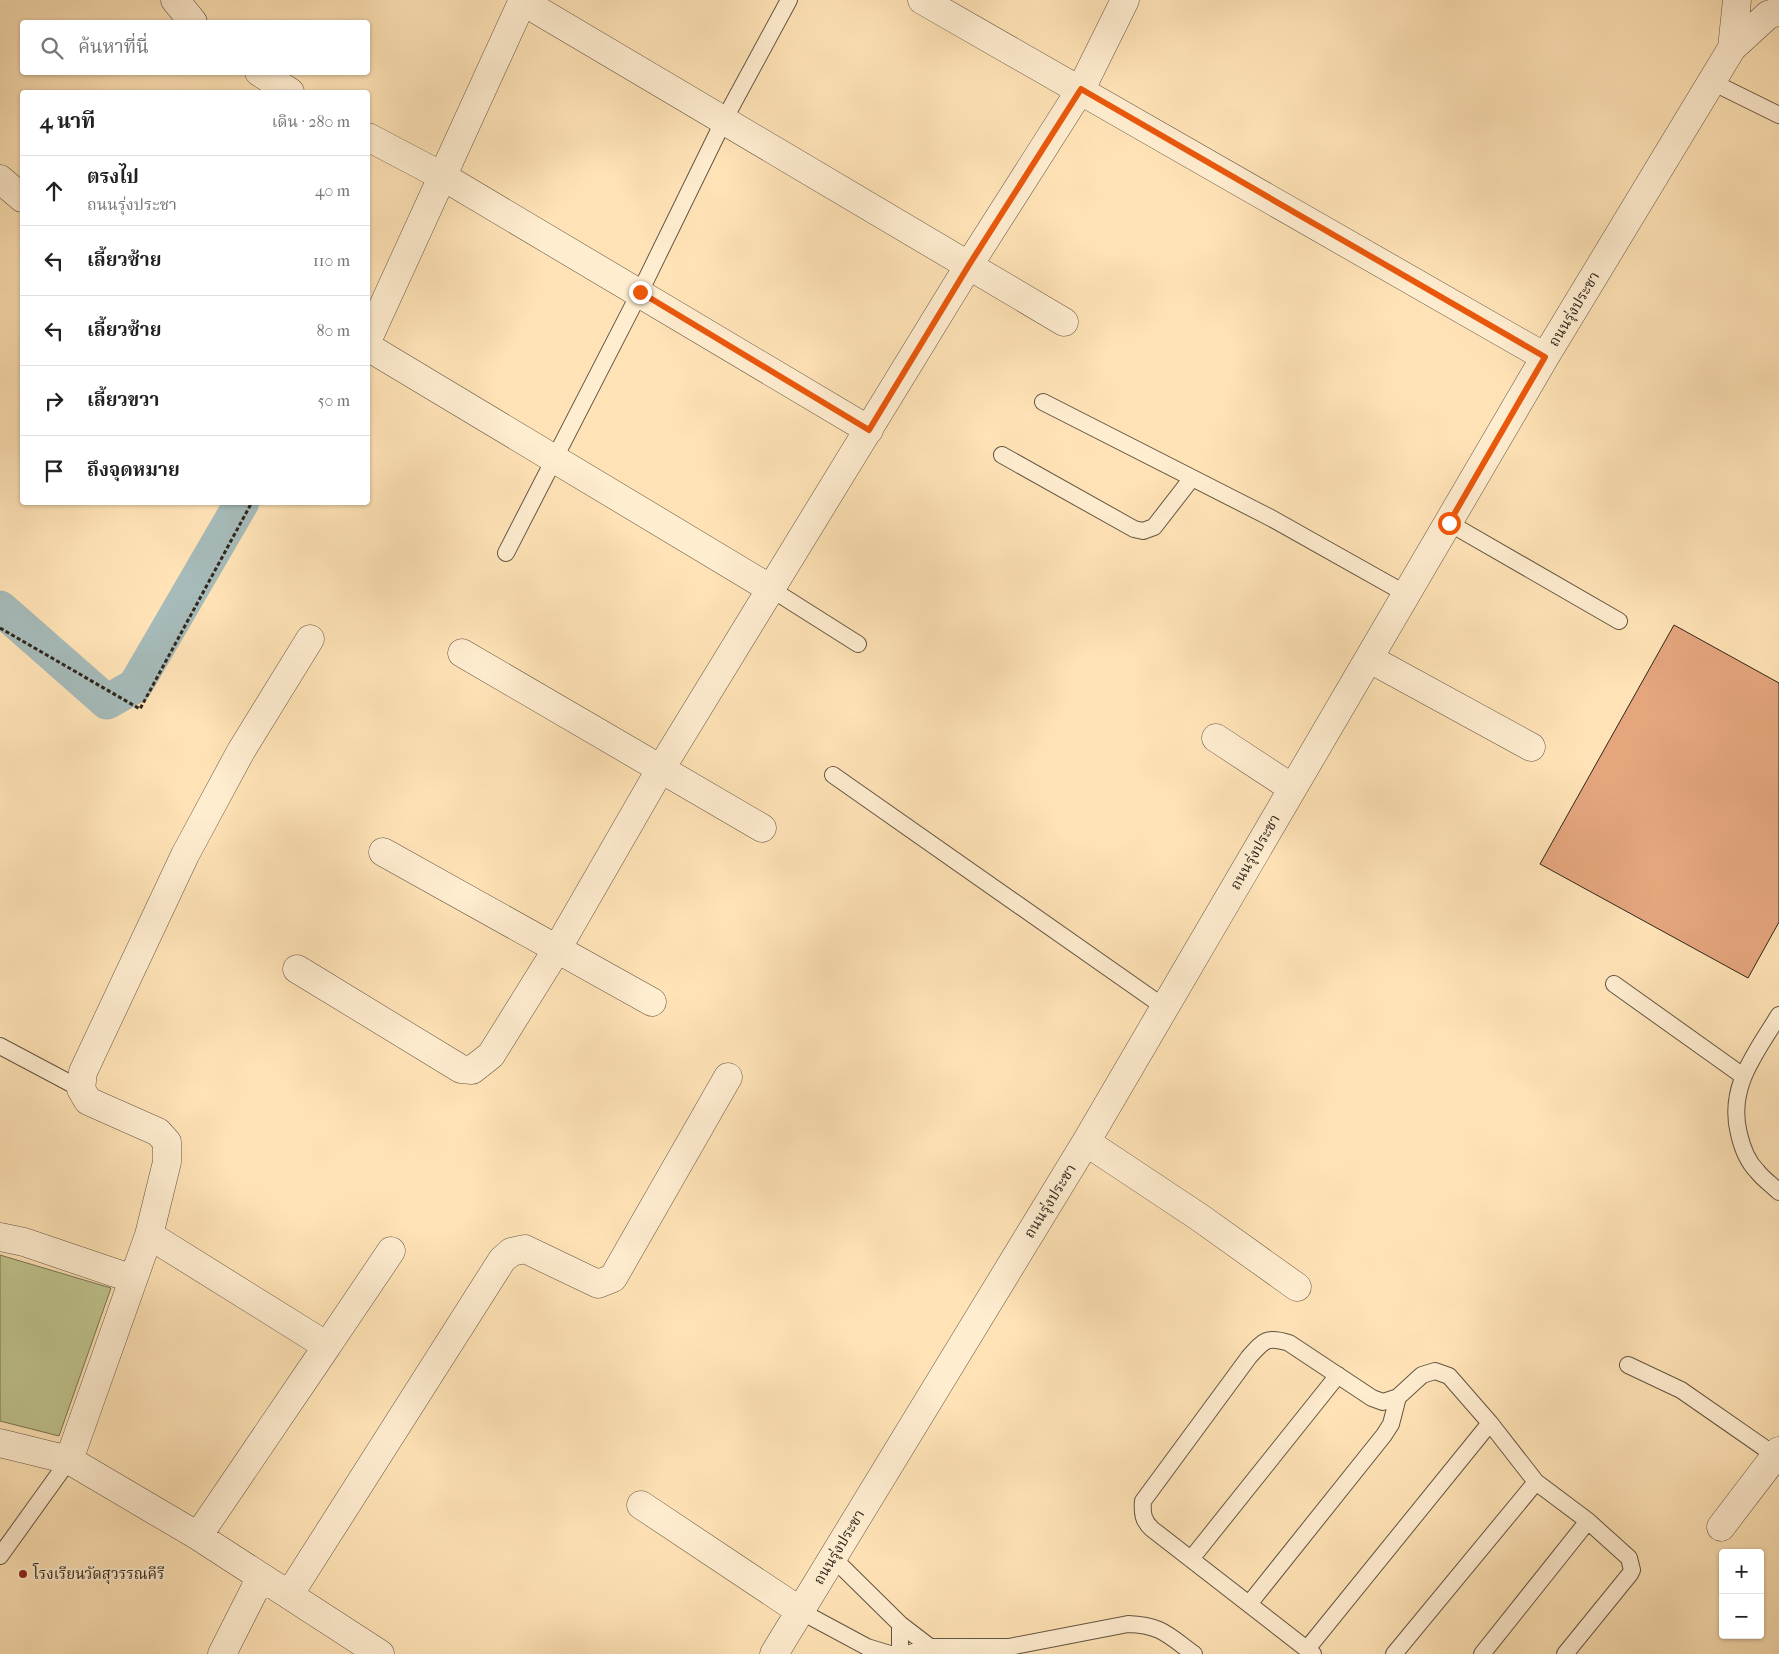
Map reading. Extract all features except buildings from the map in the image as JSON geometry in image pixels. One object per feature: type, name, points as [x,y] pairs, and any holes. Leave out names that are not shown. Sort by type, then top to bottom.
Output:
[{"type":"street","points":[[174,0],[191,20]]},
{"type":"street","points":[[922,0],[1081,89],[1545,357]]},
{"type":"street","points":[[297,969],[461,1070],[472,1070],[491,1055],[558,948],[660,770],[772,590],[969,265],[1081,89],[1125,0]]},
{"type":"street","name":"ถนนรุ่งประชา","points":[[1732,48],[1737,0]]},
{"type":"street","points":[[371,321],[442,176],[523,1],[1064,322]]},
{"type":"street","name":"ถนนรุ่งประชา","points":[[774,1654],[1086,1142],[1292,788],[1408,595],[1545,357],[1732,48],[1768,15],[1779,11]]},
{"type":"street","points":[[264,75],[287,90]]},
{"type":"street","points":[[370,138],[442,176],[640,292],[869,430]]},
{"type":"street","points":[[0,179],[20,196]]},
{"type":"street","points":[[370,348],[772,590]]},
{"type":"street","points":[[68,1460],[149,1236],[167,1162],[167,1142],[158,1132],[88,1101],[81,1089],[82,1072],[185,855],[241,751],[310,639]]},
{"type":"street","points":[[462,652],[660,770],[762,828]]},
{"type":"street","points":[[1370,659],[1532,747]]},
{"type":"street","points":[[1216,738],[1292,788]]},
{"type":"street","points":[[383,852],[652,1002]]},
{"type":"street","points":[[289,1595],[502,1260],[511,1252],[525,1249],[598,1284],[613,1278],[728,1077]]},
{"type":"street","points":[[1086,1142],[1199,1217],[1298,1287]]},
{"type":"street","points":[[149,1236],[327,1346]]},
{"type":"street","points":[[0,1237],[24,1242],[133,1278]]},
{"type":"street","points":[[198,1536],[391,1251]]},
{"type":"street","points":[[0,1443],[68,1460],[198,1536],[380,1654]]},
{"type":"street","points":[[1721,1527],[1777,1454]]},
{"type":"street","points":[[640,1505],[800,1611]]},
{"type":"street","points":[[222,1654],[261,1577]]},
{"type":"lane","points":[[506,553],[640,292],[724,120],[789,0]]},
{"type":"lane","points":[[1712,82],[1779,114]]},
{"type":"lane","points":[[1042,402],[1271,518],[1408,595]]},
{"type":"lane","points":[[1002,454],[1134,529],[1143,531],[1154,527],[1192,478]]},
{"type":"lane","points":[[1449,523],[1619,621]]},
{"type":"lane","points":[[772,590],[858,644]]},
{"type":"lane","points":[[833,775],[1164,1007]]},
{"type":"lane","points":[[1614,984],[1744,1076]]},
{"type":"lane","points":[[1779,1015],[1744,1076],[1736,1097],[1735,1117],[1742,1147],[1755,1170],[1779,1192]]},
{"type":"lane","points":[[0,1046],[81,1089]]},
{"type":"lane","points":[[1490,1423],[1310,1652],[1146,1523],[1142,1509],[1143,1501],[1249,1357],[1263,1341],[1275,1339],[1290,1343],[1372,1398],[1383,1402],[1398,1397],[1422,1375],[1435,1371],[1449,1376],[1490,1423],[1536,1482],[1588,1521],[1629,1558],[1632,1570],[1565,1654]]},
{"type":"lane","points":[[1628,1366],[1681,1390],[1777,1454]]},
{"type":"lane","points":[[1191,1560],[1338,1375]]},
{"type":"lane","points":[[1249,1604],[1384,1435],[1391,1424],[1398,1397]]},
{"type":"lane","points":[[0,1556],[68,1460]]},
{"type":"lane","points":[[1394,1654],[1536,1482]]},
{"type":"lane","points":[[1482,1654],[1588,1521]]},
{"type":"lane","points":[[832,1557],[900,1624],[930,1647]]},
{"type":"lane","points":[[800,1611],[867,1647],[890,1654]]},
{"type":"lane","points":[[900,1624],[900,1654]]},
{"type":"lane","points":[[907,1654],[930,1647],[966,1649],[1009,1647],[1128,1624],[1148,1625],[1162,1631],[1194,1654]]},
{"type":"path","points":[[0,628],[140,708],[250,505]]},
{"type":"green space","points":[[0,1255],[111,1288],[59,1436],[0,1421]]},
{"type":"waterway","points":[[0,608],[107,702],[135,686],[240,505]]},
{"type":"place","name":"โรงเรียนวัดสุวรรณคีรี","points":[[23,1574]]},
{"type":"route","points":[[640,292],[869,430],[969,265],[1081,89],[1545,357],[1449,523]]}]
